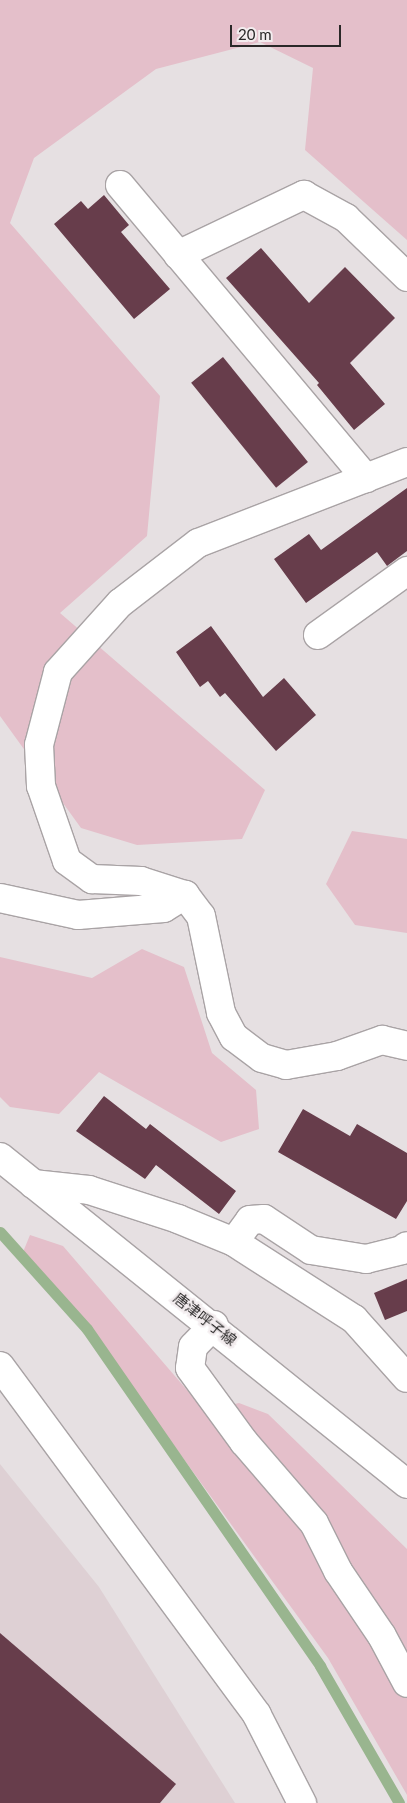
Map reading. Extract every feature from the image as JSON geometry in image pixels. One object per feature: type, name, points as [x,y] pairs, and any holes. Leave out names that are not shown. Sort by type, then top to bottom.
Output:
[{"type":"street","points":[[120,185],[366,478]]},
{"type":"street","points":[[178,255],[304,195],[346,218],[407,276]]},
{"type":"street","points":[[407,462],[198,543],[120,603],[58,672],[39,745],[41,786],[67,861],[92,879],[142,881],[185,895],[201,916],[221,1012],[234,1037],[262,1058],[286,1064],[337,1056],[382,1040],[407,1046]]},
{"type":"street","points":[[318,635],[407,571]]},
{"type":"street","points":[[0,898],[78,915],[164,908],[185,895]]},
{"type":"street","name":"唐津呼子線","points":[[0,1157],[214,1325],[407,1484]]},
{"type":"street","points":[[33,1184],[89,1190],[178,1218],[234,1242],[354,1319],[407,1378]]},
{"type":"street","points":[[234,1242],[250,1220],[264,1219],[311,1250],[366,1259],[402,1250],[407,1246]]},
{"type":"street","points":[[214,1325],[193,1347],[190,1368],[244,1442],[314,1523],[338,1571],[382,1636],[407,1683]]},
{"type":"street","points":[[0,1366],[257,1715],[302,1803]]},
{"type":"shaded area","points":[[0,0],[407,0],[407,240],[305,150],[313,68],[260,42],[156,69],[34,158],[10,223],[160,396],[147,536],[60,613],[265,790],[242,839],[137,845],[81,828],[0,716]]},
{"type":"shaded area","points":[[352,831],[407,839],[407,933],[355,925],[326,884]]},
{"type":"shaded area","points":[[142,949],[184,967],[212,1053],[256,1090],[259,1129],[221,1142],[99,1072],[59,1114],[10,1107],[0,1097],[0,957],[92,978]]},
{"type":"shaded area","points":[[30,1235],[63,1246],[205,1411],[239,1403],[268,1414],[407,1549],[407,1795],[328,1658],[88,1327],[23,1252]]},
{"type":"shaded area","points":[[0,1464],[99,1587],[235,1803],[0,1803]]},
{"type":"building","points":[[104,195],[129,225],[121,232],[170,289],[134,319],[54,224],[81,201],[88,209]]},
{"type":"building","points":[[261,248],[309,303],[345,267],[395,318],[350,363],[385,404],[354,430],[317,385],[319,383],[226,278]]},
{"type":"building","points":[[223,357],[308,462],[276,488],[191,383]]},
{"type":"building","points":[[407,488],[407,551],[387,566],[377,552],[306,603],[274,559],[309,534],[321,550]]},
{"type":"building","points":[[211,626],[263,697],[284,678],[316,715],[276,751],[225,693],[220,697],[208,681],[200,687],[176,652]]},
{"type":"building","points":[[104,1096],[146,1129],[150,1124],[236,1191],[219,1214],[156,1165],[145,1179],[76,1131]]},
{"type":"building","points":[[303,1109],[350,1136],[357,1124],[407,1153],[407,1201],[396,1219],[278,1152]]},
{"type":"building","points":[[407,1279],[407,1311],[385,1320],[374,1293]]},
{"type":"building","points":[[0,1633],[176,1784],[160,1803],[0,1803]]},
{"type":"waterway","points":[[0,1232],[87,1329],[320,1666],[399,1803]]}]
